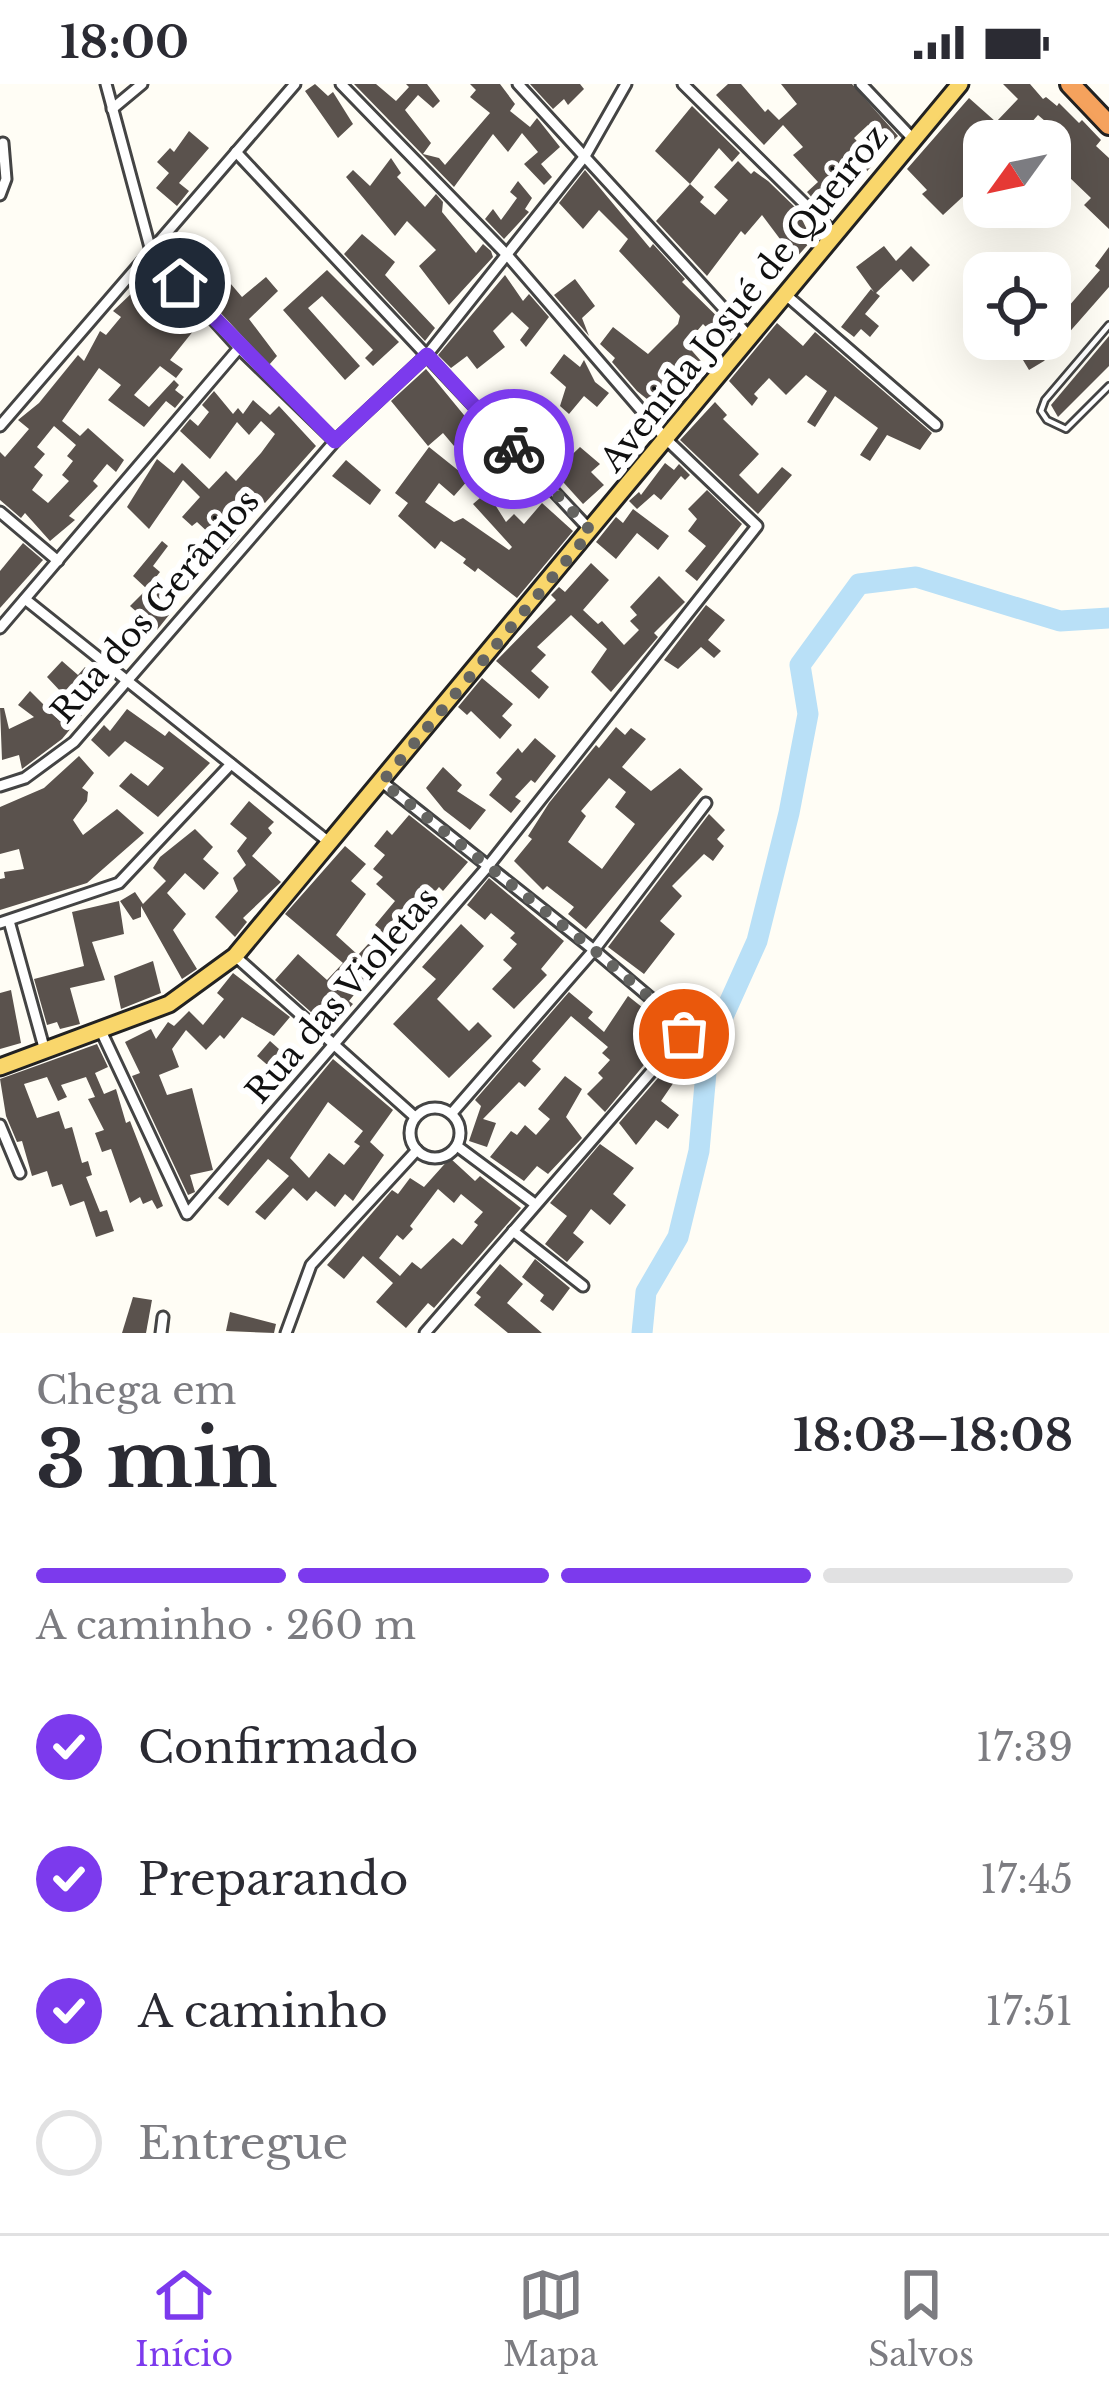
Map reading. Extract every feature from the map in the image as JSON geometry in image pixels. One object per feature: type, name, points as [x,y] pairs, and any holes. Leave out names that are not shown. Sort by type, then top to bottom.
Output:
[{"type":"highway","points":[[1070,86],[1109,125]]},
{"type":"main road","name":"Avenida Josué de Queiroz","points":[[0,1066],[169,1004],[235,956],[960,84]]},
{"type":"street","points":[[106,84],[151,251],[239,348],[335,441]]},
{"type":"street","points":[[112,109],[142,84]]},
{"type":"street","points":[[0,426],[295,84]]},
{"type":"street","points":[[341,84],[508,256],[668,440]]},
{"type":"street","points":[[518,84],[748,335]]},
{"type":"street","name":"Rua dos Gerânios","points":[[0,786],[52,761],[335,441],[427,355],[585,156],[626,84]]},
{"type":"street","points":[[683,84],[833,232]]},
{"type":"street","points":[[861,84],[913,139]]},
{"type":"street","points":[[0,195],[6,179],[3,142]]},
{"type":"street","points":[[236,152],[591,531]]},
{"type":"street","points":[[783,292],[936,425]]},
{"type":"street","points":[[0,628],[239,348]]},
{"type":"street","name":"Rua das Violetas","points":[[101,1031],[187,1214],[489,865],[757,526],[668,440]]},
{"type":"street","points":[[0,512],[58,561]]},
{"type":"street","points":[[25,599],[331,844]]},
{"type":"street","points":[[44,1051],[4,922],[119,883],[231,764]]},
{"type":"street","points":[[382,782],[594,950],[682,1027],[682,1040],[425,1333]]},
{"type":"street","points":[[452,1113],[594,950],[706,803]]},
{"type":"street","points":[[235,956],[416,1117]]},
{"type":"street","points":[[433,1107],[452,1113],[461,1132],[457,1146],[436,1158],[417,1150],[410,1132],[416,1117],[433,1107]]},
{"type":"street","points":[[0,1126],[20,1173]]},
{"type":"street","points":[[457,1146],[536,1204]]},
{"type":"street","points":[[286,1333],[311,1265],[417,1150]]},
{"type":"street","points":[[513,1231],[583,1286]]},
{"type":"street","points":[[160,1333],[164,1317]]},
{"type":"lane","points":[[1109,325],[1045,400],[1042,411],[1047,420],[1066,429],[1109,386]]},
{"type":"building","points":[[315,84],[328,96],[333,92],[353,124],[338,138],[305,91]]},
{"type":"building","points":[[354,84],[376,84],[396,101],[409,87],[406,84],[427,84],[440,101],[433,108],[418,95],[405,110],[431,143],[423,154],[445,165],[490,113],[470,97],[476,90],[470,84],[500,84],[515,104],[510,111],[530,127],[537,118],[560,147],[541,164],[552,177],[544,185],[524,164],[538,152],[522,133],[508,152],[493,134],[454,187]]},
{"type":"building","points":[[530,84],[580,84],[584,89],[568,105],[564,99],[553,109]]},
{"type":"building","points":[[728,84],[741,84],[765,112],[768,109],[779,120],[797,104],[781,84],[852,84],[898,136],[887,146],[868,125],[854,138],[876,161],[841,201],[835,195],[821,208],[807,192],[818,182],[793,155],[803,147],[783,125],[764,145],[716,95]]},
{"type":"building","points":[[1003,84],[1030,84],[1043,99],[1059,103],[1079,123],[1082,120],[1101,140],[1096,146],[1109,158],[1109,229],[1084,205],[1091,198],[1071,179],[1071,120],[1044,120],[1038,115],[1034,120],[998,120],[1018,99]]},
{"type":"building","points":[[969,98],[994,120],[963,120],[963,197],[943,215],[907,169]]},
{"type":"building","points":[[692,106],[740,153],[732,162],[719,148],[690,184],[655,151]]},
{"type":"building","points":[[189,131],[209,148],[179,183],[189,191],[177,206],[156,188],[169,173],[157,162],[170,148],[174,152]]},
{"type":"building","points":[[391,158],[401,173],[397,177],[425,207],[436,194],[443,202],[442,212],[476,253],[483,244],[491,251],[493,257],[449,305],[419,266],[436,250],[407,221],[395,236],[346,177],[353,170],[370,186]]},
{"type":"building","points":[[738,161],[797,209],[812,240],[795,259],[762,215],[745,235],[741,231],[707,276],[656,221],[690,184],[715,215],[728,200],[714,187]]},
{"type":"building","points":[[585,170],[650,248],[653,244],[685,279],[682,282],[736,335],[725,346],[703,324],[686,344],[708,369],[668,416],[637,391],[600,344],[613,327],[648,354],[678,324],[680,316],[619,251],[628,239],[599,210],[583,229],[559,203]]},
{"type":"building","points":[[518,181],[532,198],[525,209],[529,212],[504,239],[485,219],[493,209],[501,220],[517,198],[510,192]]},
{"type":"building","points":[[362,234],[395,262],[385,275],[435,328],[425,341],[344,254]]},
{"type":"building","points":[[189,235],[242,297],[266,277],[278,291],[249,319],[277,356],[269,365],[167,255]]},
{"type":"building","points":[[884,246],[896,261],[911,246],[930,265],[913,282],[901,269],[876,293],[880,296],[865,314],[879,326],[870,337],[861,329],[854,337],[841,327],[871,289],[874,292],[856,267]]},
{"type":"building","points":[[1109,247],[1109,287],[1071,330],[1071,304],[1100,270],[1095,266]]},
{"type":"building","points":[[156,270],[171,288],[156,300],[176,320],[188,306],[202,320],[170,360],[183,369],[176,378],[160,366],[134,395],[149,407],[174,380],[179,385],[175,390],[184,397],[175,408],[166,401],[144,427],[108,400],[121,385],[99,368],[62,421],[80,436],[88,428],[124,460],[116,472],[107,464],[93,481],[98,486],[69,516],[75,520],[50,541],[25,513],[21,518],[0,500],[0,452],[5,457],[29,429],[18,420],[39,403],[78,355],[84,361],[100,331],[106,335],[121,317],[113,311]],"holes":[[[54,426],[76,445],[67,456],[73,461],[62,475],[69,481],[48,503],[32,490],[43,475],[34,467],[45,454],[37,447]]]},
{"type":"building","points":[[327,270],[399,342],[373,366],[365,358],[373,350],[322,296],[308,308],[360,366],[345,380],[283,310]]},
{"type":"building","points":[[505,275],[523,301],[529,294],[549,317],[526,347],[520,340],[529,328],[512,312],[493,331],[505,347],[477,369],[467,356],[451,368],[438,355]]},
{"type":"building","points":[[575,279],[595,306],[582,318],[589,336],[554,295]]},
{"type":"building","points":[[777,323],[803,346],[815,332],[932,433],[920,450],[887,435],[870,461],[860,455],[878,428],[835,396],[815,427],[807,422],[827,391],[806,375],[786,395],[769,378],[754,394],[758,398],[752,406],[729,381]]},
{"type":"building","points":[[1109,336],[1109,366],[1058,417],[1051,405]]},
{"type":"building","points":[[564,354],[580,367],[584,360],[595,382],[609,393],[597,407],[584,396],[569,414],[560,406],[566,387],[550,373]]},
{"type":"building","points":[[1023,360],[1045,360],[1044,361],[1029,370]]},
{"type":"building","points":[[426,369],[473,426],[454,446],[443,433],[428,446],[391,401]]},
{"type":"building","points":[[214,391],[233,414],[238,408],[243,414],[253,400],[270,415],[279,406],[316,446],[265,503],[255,494],[230,524],[240,535],[227,550],[197,522],[192,526],[182,517],[200,497],[183,480],[149,529],[127,507],[157,459],[174,473],[182,463],[209,489],[226,471],[236,481],[261,453],[275,434],[261,421],[249,435],[237,422],[210,459],[180,431],[190,419],[198,426],[209,412],[202,405]]},
{"type":"building","points":[[715,402],[727,415],[723,419],[759,454],[739,475],[758,494],[782,467],[792,475],[758,514],[680,440]]},
{"type":"building","points":[[529,405],[558,429],[534,458],[511,432]]},
{"type":"building","points":[[429,447],[469,479],[454,496],[439,483],[425,502],[454,522],[463,518],[509,550],[512,547],[473,504],[487,492],[506,522],[514,514],[524,524],[542,503],[573,531],[517,598],[478,568],[475,572],[463,563],[466,559],[441,541],[435,549],[398,516],[408,503],[395,493]]},
{"type":"building","points":[[580,447],[600,464],[591,472],[604,485],[583,504],[554,472]]},
{"type":"building","points":[[346,460],[381,490],[370,505],[332,476]]},
{"type":"building","points":[[665,463],[674,470],[679,464],[690,475],[685,480],[681,476],[661,500],[654,494],[637,509],[629,501],[641,495]]},
{"type":"building","points":[[707,490],[742,524],[697,581],[685,571],[706,546],[688,531],[697,519],[688,509]]},
{"type":"building","points":[[633,509],[669,536],[658,550],[637,533],[616,559],[596,542],[616,517],[623,523]]},
{"type":"building","points":[[162,541],[168,546],[153,566],[160,572],[156,577],[172,592],[160,606],[169,615],[157,630],[130,606],[147,589],[133,576]]},
{"type":"building","points":[[23,543],[43,560],[0,608],[0,571]]},
{"type":"building","points":[[591,563],[609,580],[583,610],[598,624],[602,621],[624,645],[639,630],[630,621],[637,615],[630,607],[659,576],[685,602],[654,633],[658,637],[611,692],[591,672],[607,649],[571,615],[537,647],[546,655],[531,671],[549,687],[539,699],[496,661],[556,600],[551,595],[559,587],[565,592]]},
{"type":"building","points":[[706,605],[725,620],[708,640],[721,651],[714,658],[701,647],[678,669],[664,660]]},
{"type":"building","points":[[62,661],[78,675],[85,667],[92,673],[86,681],[95,689],[78,710],[47,677]]},
{"type":"building","points":[[482,678],[513,704],[502,716],[512,725],[500,739],[471,711],[467,715],[458,707]]},
{"type":"building","points":[[30,691],[60,721],[72,706],[82,715],[62,739],[22,769],[19,755],[2,760],[0,708],[4,708],[9,729],[34,717],[18,705]]},
{"type":"building","points":[[127,709],[165,736],[169,731],[210,763],[158,817],[119,786],[131,773],[148,786],[164,768],[125,741],[109,757],[91,740],[104,725],[110,731]]},
{"type":"building","points":[[616,727],[625,735],[631,728],[646,739],[622,767],[651,791],[680,768],[703,789],[586,929],[568,914],[574,907],[547,886],[543,890],[514,861],[532,839],[528,836],[549,803],[596,745],[599,748]],"holes":[[[609,778],[626,792],[615,807],[635,824],[602,869],[568,842],[586,816],[581,811]]]},
{"type":"building","points":[[535,738],[556,756],[535,783],[531,780],[515,797],[521,801],[511,813],[489,795],[502,779],[496,773],[518,748],[522,753]]},
{"type":"building","points":[[79,756],[94,773],[82,788],[88,792],[87,801],[73,820],[83,835],[117,809],[144,833],[87,883],[0,910],[4,872],[24,869],[19,849],[0,854],[0,807],[44,788]]},
{"type":"building","points":[[443,767],[462,785],[457,791],[486,810],[470,830],[426,788]]},
{"type":"building","points":[[249,801],[274,822],[268,828],[272,833],[252,856],[281,882],[243,918],[247,922],[235,937],[215,917],[238,891],[233,878],[246,865],[237,851],[247,838],[230,824]]},
{"type":"building","points":[[709,814],[725,830],[717,839],[724,846],[713,861],[704,854],[672,886],[682,896],[660,921],[675,934],[644,974],[608,947]]},
{"type":"building","points":[[409,815],[468,862],[418,912],[423,916],[330,1029],[275,980],[298,954],[327,980],[343,963],[285,914],[345,846],[366,864],[351,881],[366,894],[336,935],[358,955],[381,930],[375,925],[395,901],[376,884],[383,877],[373,869],[385,855],[374,846],[387,830],[392,835]]},
{"type":"building","points":[[195,829],[213,847],[203,859],[219,873],[204,890],[185,873],[167,893],[186,914],[173,930],[197,969],[182,979],[141,906],[141,917],[133,920],[120,901],[135,892],[143,904],[166,881],[153,868],[160,857]]},
{"type":"building","points":[[489,878],[564,941],[541,969],[547,975],[514,1009],[492,989],[512,968],[503,960],[517,944],[510,938],[515,933],[491,913],[485,920],[467,905]]},
{"type":"building","points":[[119,901],[124,934],[92,942],[105,980],[70,988],[80,1024],[60,1029],[57,1022],[47,1025],[34,979],[84,966],[72,912]]},
{"type":"building","points":[[461,924],[484,946],[437,999],[469,1031],[478,1022],[492,1036],[449,1078],[393,1024],[436,979],[422,967]]},
{"type":"building","points":[[153,961],[161,993],[121,1009],[114,976]]},
{"type":"building","points":[[233,973],[290,1017],[274,1036],[242,1017],[224,1039],[220,1035],[206,1050],[186,1030],[172,1049],[179,1067],[159,1075],[167,1095],[192,1088],[213,1170],[190,1175],[195,1192],[188,1195],[132,1076],[140,1073],[125,1042],[151,1029],[156,1039],[168,1022],[174,1026],[189,1011],[203,1025],[224,999],[217,993]]},
{"type":"building","points":[[11,990],[21,1043],[0,1049],[0,993]]},
{"type":"building","points":[[569,992],[593,1012],[588,1018],[604,1032],[628,996],[672,1031],[605,1112],[587,1094],[603,1078],[598,1073],[610,1060],[602,1053],[608,1047],[571,1016],[532,1061],[541,1069],[525,1087],[519,1082],[483,1119],[496,1123],[487,1147],[469,1141],[481,1106],[475,1100]]},
{"type":"building","points":[[270,1041],[298,1066],[285,1080],[257,1056]]},
{"type":"building","points":[[690,1041],[698,1047],[661,1101],[679,1115],[668,1129],[656,1120],[636,1145],[619,1123]]},
{"type":"building","points":[[97,1044],[108,1067],[95,1073],[104,1094],[116,1089],[163,1206],[157,1209],[152,1200],[143,1204],[140,1197],[130,1203],[111,1149],[102,1152],[95,1133],[104,1130],[88,1099],[95,1097],[86,1077],[61,1085],[67,1097],[58,1101],[47,1077],[24,1084],[37,1118],[59,1111],[65,1129],[72,1127],[82,1163],[88,1161],[92,1175],[86,1177],[100,1212],[107,1210],[114,1231],[96,1237],[84,1201],[70,1206],[62,1184],[52,1187],[47,1171],[32,1176],[22,1141],[17,1142],[6,1116],[0,1079]]},
{"type":"building","points":[[333,1059],[393,1110],[370,1142],[384,1155],[353,1201],[345,1194],[335,1207],[316,1191],[307,1201],[293,1188],[265,1220],[255,1212],[289,1176],[268,1159],[228,1206],[218,1198]],"holes":[[[328,1102],[363,1131],[354,1142],[360,1146],[344,1165],[329,1153],[309,1178],[290,1158]]]},
{"type":"building","points":[[565,1076],[582,1089],[566,1117],[582,1138],[548,1174],[537,1166],[524,1181],[490,1157],[511,1131],[517,1135],[525,1125],[536,1135],[550,1119],[538,1109]]},
{"type":"building","points":[[600,1144],[634,1168],[613,1194],[626,1205],[610,1225],[591,1209],[573,1233],[584,1242],[567,1262],[545,1244],[567,1216],[550,1203]]},
{"type":"building","points":[[450,1158],[475,1181],[480,1176],[521,1208],[434,1308],[428,1303],[406,1328],[376,1302],[393,1283],[363,1256],[344,1279],[327,1265],[392,1190],[398,1194],[410,1178],[424,1187]],"holes":[[[438,1189],[454,1203],[461,1194],[483,1212],[462,1245],[453,1238],[421,1269],[412,1262],[400,1276],[379,1258],[397,1235],[403,1240],[413,1229],[410,1226]]]},
{"type":"building","points":[[535,1259],[570,1288],[553,1311],[540,1301],[544,1295],[522,1277]]},
{"type":"building","points":[[500,1264],[523,1284],[507,1303],[542,1333],[508,1333],[474,1305],[481,1297],[476,1293]]},
{"type":"building","points":[[133,1297],[152,1300],[146,1333],[122,1333]]},
{"type":"building","points":[[230,1312],[276,1324],[274,1333],[226,1331]]},
{"type":"waterway","points":[[642,1333],[646,1292],[678,1237],[699,1151],[708,1050],[757,941],[789,813],[808,714],[800,665],[859,584],[916,577],[1060,621],[1109,618]]},
{"type":"way so far","points":[[514,449],[591,531],[382,782],[594,950],[674,1018],[684,1034]]},
{"type":"route","points":[[180,283],[335,441],[427,355],[514,449]]}]
